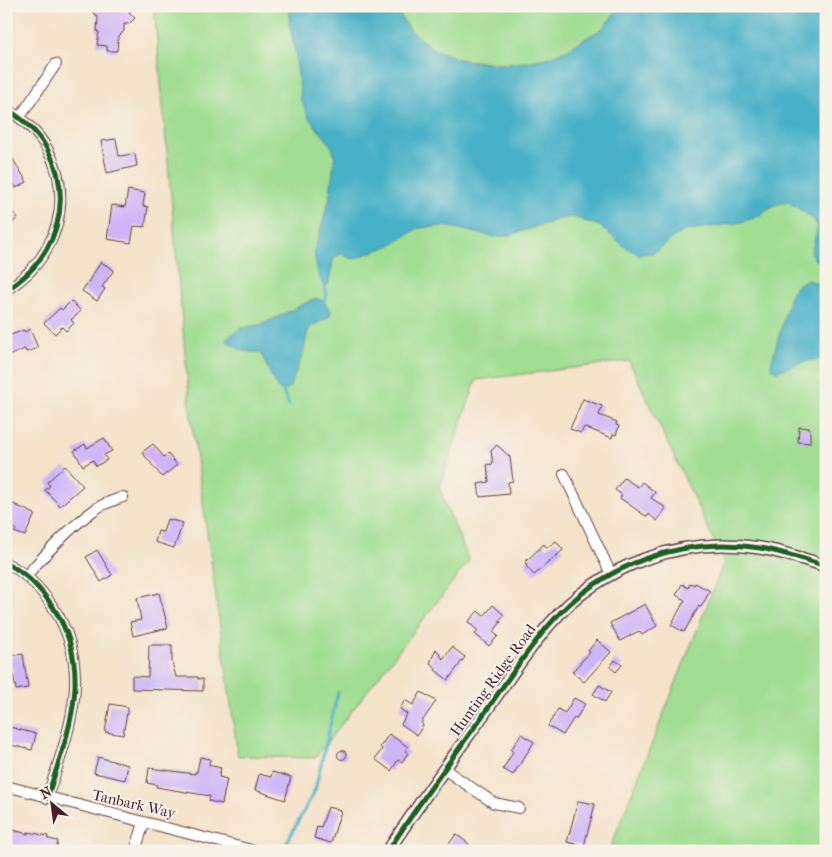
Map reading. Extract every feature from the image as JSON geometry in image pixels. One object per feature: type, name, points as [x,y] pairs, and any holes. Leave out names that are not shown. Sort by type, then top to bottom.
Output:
[{"type":"street","points":[[20,117],[56,64]]},
{"type":"street","points":[[6,109],[20,117],[44,142],[51,154],[61,194],[61,214],[56,231],[47,250],[22,280],[6,290]]},
{"type":"street","points":[[564,474],[611,574]]},
{"type":"street","points":[[26,576],[60,540],[88,515],[99,507],[123,497]]},
{"type":"street","name":"Hunting Ridge Road","points":[[388,851],[444,769],[549,625],[576,599],[611,574],[651,556],[702,546],[759,548],[786,553],[826,566]]},
{"type":"street","points":[[6,563],[26,576],[45,596],[67,631],[73,651],[76,672],[76,692],[73,711],[47,798]]},
{"type":"street","points":[[444,769],[494,802],[519,808]]},
{"type":"street","name":"Tanbark Way","points":[[6,786],[255,851]]},
{"type":"street","points":[[135,851],[144,823]]},
{"type":"green space","points":[[154,6],[826,6],[826,851],[609,851],[724,562],[629,361],[476,380],[439,488],[469,561],[315,758],[238,756],[190,409]]},
{"type":"water","points":[[296,6],[393,6],[412,32],[433,49],[458,59],[499,64],[527,62],[549,57],[566,50],[603,28],[620,6],[826,6],[826,262],[815,260],[811,253],[818,227],[814,219],[789,202],[777,204],[759,216],[741,222],[684,231],[672,238],[659,250],[652,253],[639,254],[628,249],[600,226],[573,217],[560,219],[510,235],[496,237],[445,226],[418,228],[391,245],[353,259],[341,254],[334,257],[328,285],[324,287],[318,274],[314,252],[329,201],[335,156],[331,145],[309,118],[301,100],[295,49],[289,24],[290,11]]},
{"type":"water","points":[[806,280],[826,285],[826,359],[805,361],[778,371],[772,368],[771,364],[791,293],[797,285]]},
{"type":"water","points":[[316,298],[324,302],[331,311],[329,317],[312,326],[308,331],[303,354],[290,387],[283,392],[277,388],[261,353],[243,351],[227,341],[226,338],[242,328],[263,324]]},
{"type":"building","points":[[87,6],[105,6],[111,12],[118,6],[136,6],[129,12],[135,18],[129,24],[124,24],[124,31],[118,37],[117,51],[107,51],[107,46],[97,45],[99,32],[97,32],[98,17]]},
{"type":"building","points":[[116,139],[119,156],[135,154],[137,166],[107,173],[101,141]]},
{"type":"building","points":[[6,148],[27,182],[16,188],[12,180],[10,181],[6,176]]},
{"type":"building","points":[[128,190],[145,193],[143,206],[148,207],[145,227],[134,226],[131,243],[107,239],[112,205],[125,207]]},
{"type":"building","points":[[6,207],[18,217],[6,231]]},
{"type":"building","points":[[101,262],[114,270],[102,287],[105,289],[97,301],[82,291]]},
{"type":"building","points":[[71,301],[81,311],[71,320],[74,323],[66,331],[62,327],[55,334],[44,323],[60,308],[62,310]]},
{"type":"building","points":[[30,329],[38,348],[26,352],[25,349],[6,357],[6,337]]},
{"type":"building","points":[[583,399],[602,406],[599,415],[617,422],[616,425],[619,426],[616,435],[613,434],[612,438],[584,427],[581,433],[570,429]]},
{"type":"building","points":[[799,427],[810,428],[810,443],[798,442]]},
{"type":"building","points":[[104,438],[112,451],[104,455],[107,460],[96,466],[93,460],[83,466],[74,451],[85,444],[87,448]]},
{"type":"building","points":[[153,444],[164,457],[168,454],[177,465],[162,477],[142,452]]},
{"type":"building","points":[[497,445],[510,457],[513,481],[508,482],[509,494],[480,497],[478,484],[489,482],[487,465],[493,464],[491,451]]},
{"type":"building","points":[[65,466],[83,486],[60,506],[45,490],[50,486],[47,482]]},
{"type":"building","points":[[624,478],[638,487],[642,482],[655,492],[651,498],[666,508],[657,521],[649,514],[647,517],[620,498],[622,495],[615,490]]},
{"type":"building","points":[[11,503],[35,514],[25,536],[14,532],[16,529],[6,525],[6,512]]},
{"type":"building","points":[[167,519],[183,523],[174,548],[155,542],[158,531],[163,532]]},
{"type":"building","points":[[556,541],[563,550],[534,575],[525,562],[544,544],[547,548]]},
{"type":"building","points":[[97,550],[112,575],[101,582],[86,557]]},
{"type":"building","points":[[690,583],[694,585],[695,583],[710,591],[684,632],[671,625],[685,600],[676,595],[682,584],[688,588]]},
{"type":"building","points":[[159,593],[168,628],[133,636],[130,622],[141,620],[137,598]]},
{"type":"building","points":[[645,604],[657,626],[642,635],[639,631],[620,641],[610,623]]},
{"type":"building","points":[[493,605],[504,615],[493,632],[498,636],[489,646],[475,634],[478,631],[468,622],[478,611],[484,616]]},
{"type":"building","points":[[597,640],[611,652],[584,682],[572,672],[590,652],[588,651]]},
{"type":"building","points":[[149,645],[172,645],[172,662],[176,677],[198,677],[198,679],[203,679],[203,691],[132,689],[132,676],[148,677]]},
{"type":"building","points":[[452,647],[465,657],[448,680],[435,670],[436,668],[430,663],[436,649],[443,659]]},
{"type":"building","points":[[23,654],[28,688],[16,690],[10,656]]},
{"type":"building","points":[[615,660],[622,665],[616,672],[610,667]]},
{"type":"building","points":[[599,685],[611,692],[605,702],[593,694]]},
{"type":"building","points":[[421,692],[436,701],[421,723],[423,725],[417,735],[401,724],[407,714],[400,709],[405,700],[413,705]]},
{"type":"building","points":[[574,698],[585,704],[563,735],[548,726],[558,709],[565,713]]},
{"type":"building","points":[[110,704],[128,707],[123,735],[105,732]]},
{"type":"building","points":[[6,726],[36,734],[32,750],[6,744]]},
{"type":"building","points":[[389,734],[408,747],[405,751],[408,753],[402,762],[398,760],[391,771],[375,759],[382,749],[380,747]]},
{"type":"building","points":[[521,734],[534,742],[513,775],[503,769],[513,752],[511,750]]},
{"type":"building","points":[[342,750],[347,755],[342,760],[337,755]]},
{"type":"building","points":[[98,757],[128,765],[125,780],[94,773]]},
{"type":"building","points":[[200,757],[210,759],[209,765],[221,768],[219,777],[227,779],[222,804],[209,801],[210,796],[156,787],[157,785],[147,783],[149,768],[195,774]]},
{"type":"building","points":[[272,772],[291,777],[285,800],[255,790],[259,774],[271,777]]},
{"type":"building","points":[[578,801],[595,804],[584,846],[567,842]]},
{"type":"building","points":[[328,807],[341,811],[331,843],[314,838],[317,826],[321,827]]},
{"type":"building","points":[[6,828],[28,834],[28,832],[48,836],[48,839],[58,841],[56,851],[26,851],[6,846]]},
{"type":"building","points":[[456,834],[469,844],[464,851],[444,851]]},
{"type":"waterway","points":[[821,283],[826,262]]},
{"type":"waterway","points":[[324,287],[327,294],[324,302]]},
{"type":"waterway","points":[[283,392],[289,405]]},
{"type":"waterway","points":[[287,842],[315,790],[338,692]]},
{"type":"cycle path","points":[[6,109],[30,127],[47,149],[57,173],[60,199],[57,225],[46,249],[29,272],[6,290]]},
{"type":"cycle path","points":[[388,851],[532,646],[570,604],[593,586],[618,571],[644,559],[672,551],[701,546],[731,545],[760,548],[826,566]]},
{"type":"cycle path","points":[[6,563],[26,577],[48,600],[66,631],[73,654],[74,702],[63,750],[47,798]]}]
